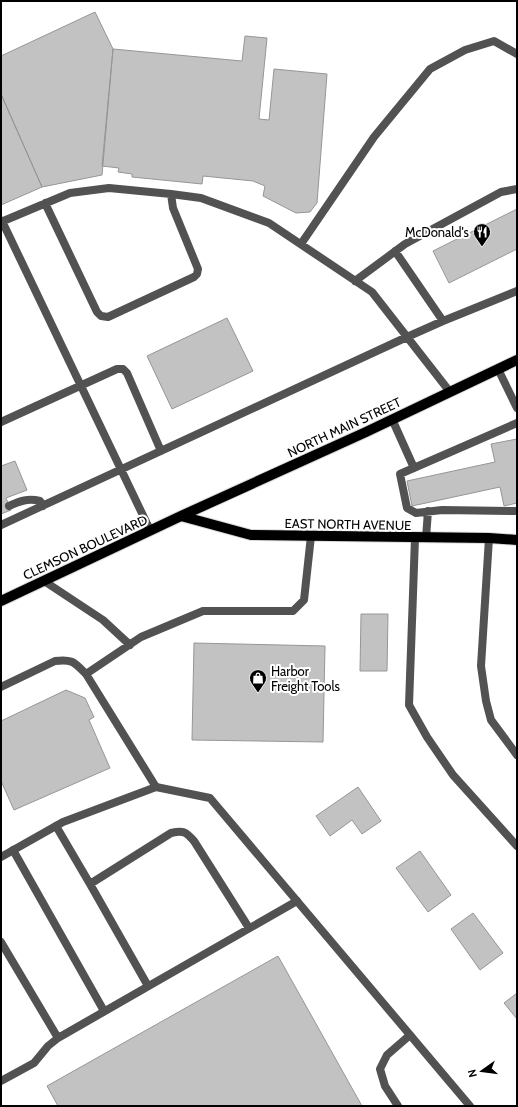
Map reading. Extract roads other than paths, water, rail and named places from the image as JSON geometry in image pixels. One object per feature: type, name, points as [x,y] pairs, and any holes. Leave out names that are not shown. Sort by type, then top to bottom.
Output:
[{"type":"main road","name":"NORTH MAIN STREET","points":[[181,516],[517,360]]},
{"type":"main road","name":"CLEMSON BOULEVARD","points":[[1,601],[181,516]]},
{"type":"main road","name":"EAST NORTH AVENUE","points":[[181,516],[251,536],[489,538],[517,540]]},
{"type":"street","points":[[301,244],[374,137],[430,69],[465,50],[494,41],[517,54]]},
{"type":"street","points":[[150,530],[2,222],[70,193],[109,188],[201,198],[269,222],[372,292],[450,392]]},
{"type":"street","points":[[355,281],[405,244],[501,192],[517,189]]},
{"type":"street","points":[[45,203],[97,312],[101,316],[108,316],[194,277],[197,274],[198,269],[173,208],[171,194]]},
{"type":"street","points":[[395,251],[443,321]]},
{"type":"street","points":[[1,525],[407,337],[517,291]]},
{"type":"street","points":[[1,422],[117,369],[123,369],[127,373],[161,452]]},
{"type":"street","points":[[498,369],[517,408]]},
{"type":"street","points":[[392,419],[414,468]]},
{"type":"street","points":[[517,423],[400,474],[407,508],[416,513],[442,510],[517,512]]},
{"type":"street","points":[[9,506],[24,500],[32,499],[40,501],[43,506]]},
{"type":"street","points":[[428,512],[420,538],[409,705],[427,737],[454,775],[517,846]]},
{"type":"street","points":[[86,674],[141,637],[203,611],[292,611],[304,600],[311,536]]},
{"type":"street","points":[[489,538],[481,666],[486,701],[491,720],[517,755]]},
{"type":"street","points":[[44,580],[103,620],[130,645]]},
{"type":"street","points":[[1,687],[55,661],[65,660],[74,662],[86,674],[156,787]]},
{"type":"street","points":[[1,857],[63,822],[156,787],[210,798],[470,1106]]},
{"type":"street","points":[[56,826],[148,986]]},
{"type":"street","points":[[90,884],[171,833],[180,831],[186,833],[194,841],[249,928]]},
{"type":"street","points":[[13,850],[104,1011]]},
{"type":"street","points":[[1,1081],[34,1063],[48,1046],[58,1038],[297,901]]},
{"type":"street","points":[[1,942],[58,1038]]},
{"type":"street","points":[[398,1106],[385,1086],[380,1069],[387,1055],[410,1035]]},
{"type":"place","name":"McDonald's","points":[[482,247]]},
{"type":"place","name":"Harbor Freight Tools","points":[[258,693]]}]
